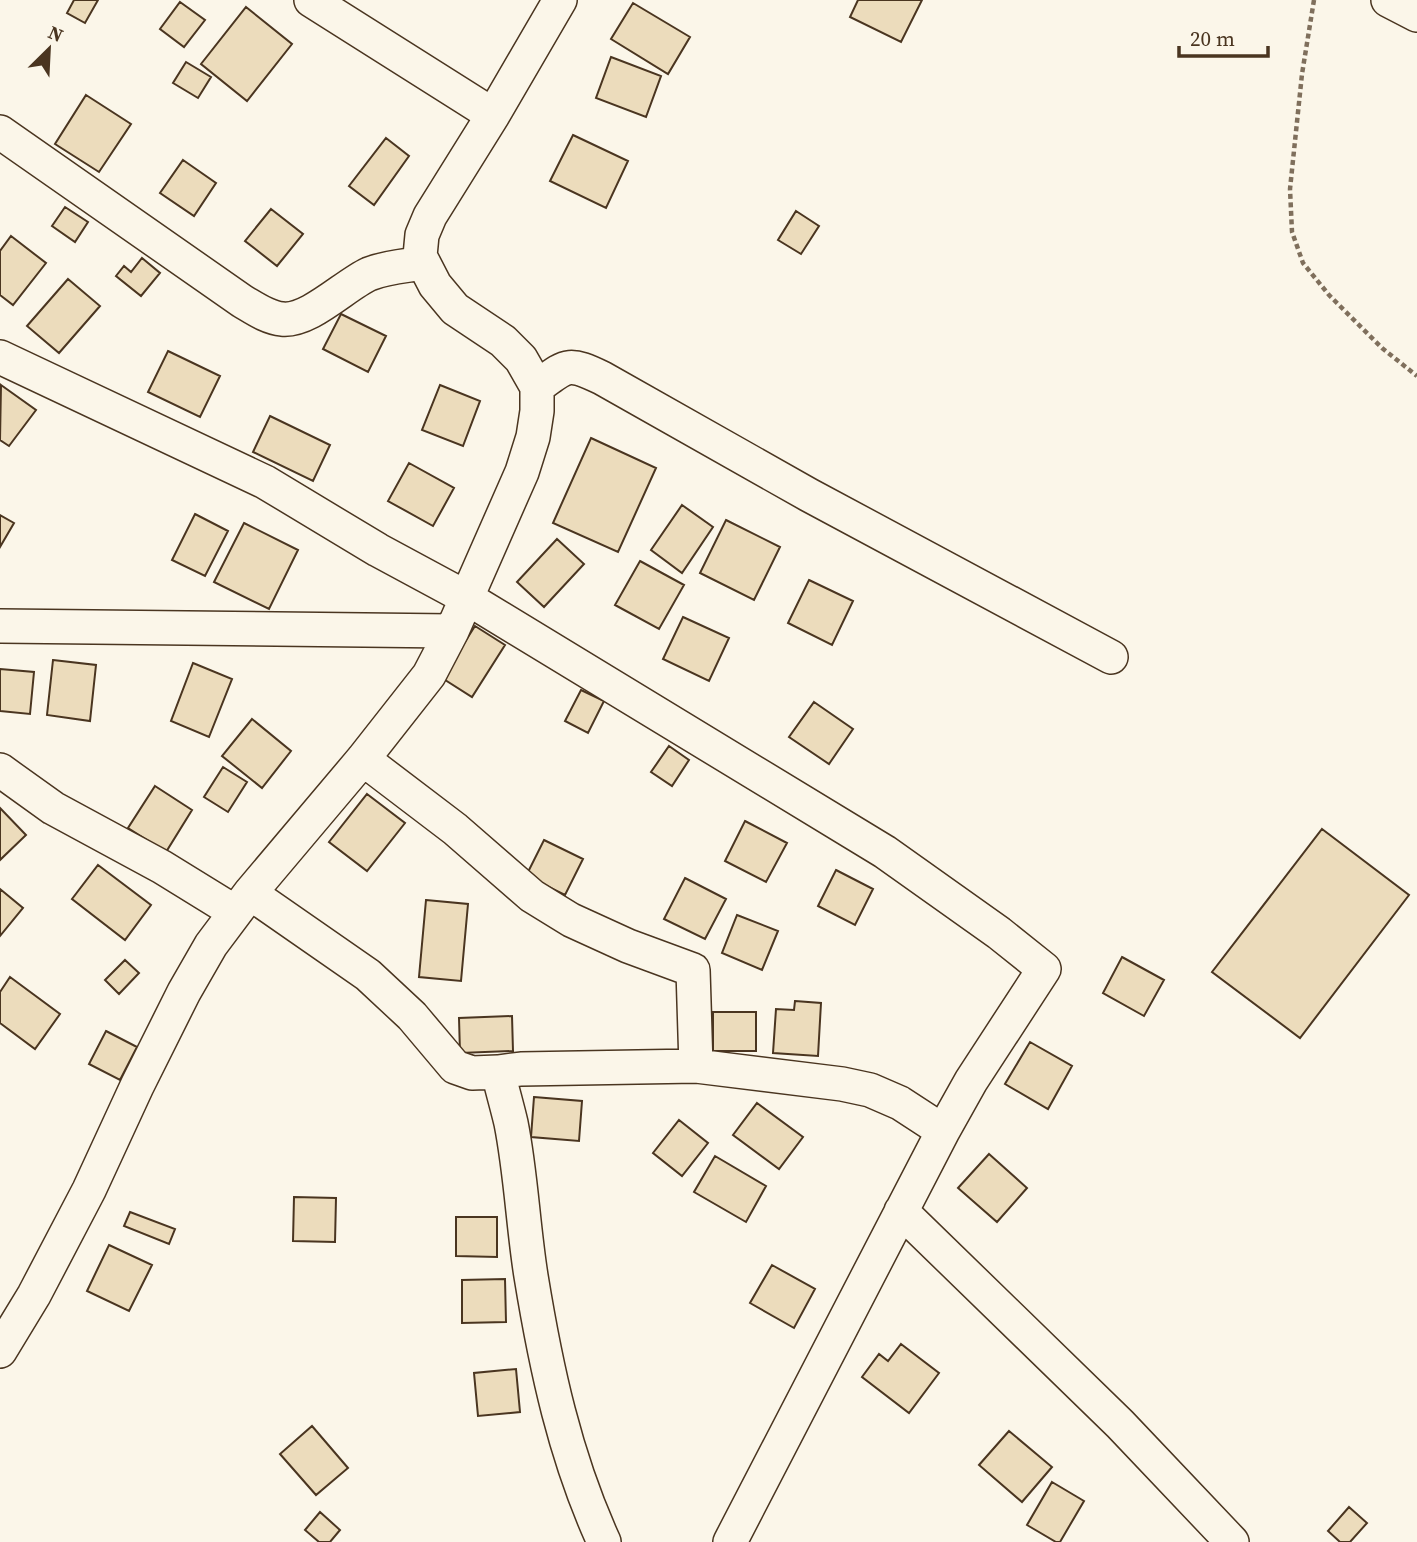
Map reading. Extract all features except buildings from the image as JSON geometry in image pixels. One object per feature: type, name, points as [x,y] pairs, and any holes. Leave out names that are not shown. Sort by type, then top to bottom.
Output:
[{"type":"street","points":[[311,0],[493,115]]},
{"type":"street","points":[[0,1351],[34,1295],[83,1202],[184,992],[211,944],[242,902],[363,759],[429,675],[452,631],[522,472],[533,437],[537,387],[521,359],[503,341],[455,309],[435,285],[420,256],[422,235],[430,216],[560,0]]},
{"type":"street","points":[[1388,0],[1417,15]]},
{"type":"street","points":[[0,132],[242,301],[267,315],[284,320],[303,315],[367,275],[384,269],[423,264]]},
{"type":"street","points":[[0,357],[265,482],[378,550],[467,598],[885,852],[999,933],[1044,970],[971,1081],[943,1130],[730,1542]]},
{"type":"street","points":[[537,387],[564,368],[580,367],[1111,657]]},
{"type":"street","points":[[0,626],[452,631]]},
{"type":"street","points":[[363,759],[455,829],[532,896],[571,920],[693,970],[696,1066]]},
{"type":"street","points":[[0,770],[54,808],[162,867],[242,902],[368,975],[412,1016],[455,1067],[472,1073],[521,1069],[696,1066],[842,1084],[870,1090],[900,1103],[943,1130]]},
{"type":"street","points":[[498,1072],[511,1124],[531,1276],[553,1396],[568,1450],[589,1510],[604,1542]]},
{"type":"street","points":[[901,1211],[1120,1424],[1232,1542]]},
{"type":"path","points":[[1314,0],[1302,74],[1290,189],[1292,232],[1303,263],[1329,295],[1382,348],[1417,376]]}]
